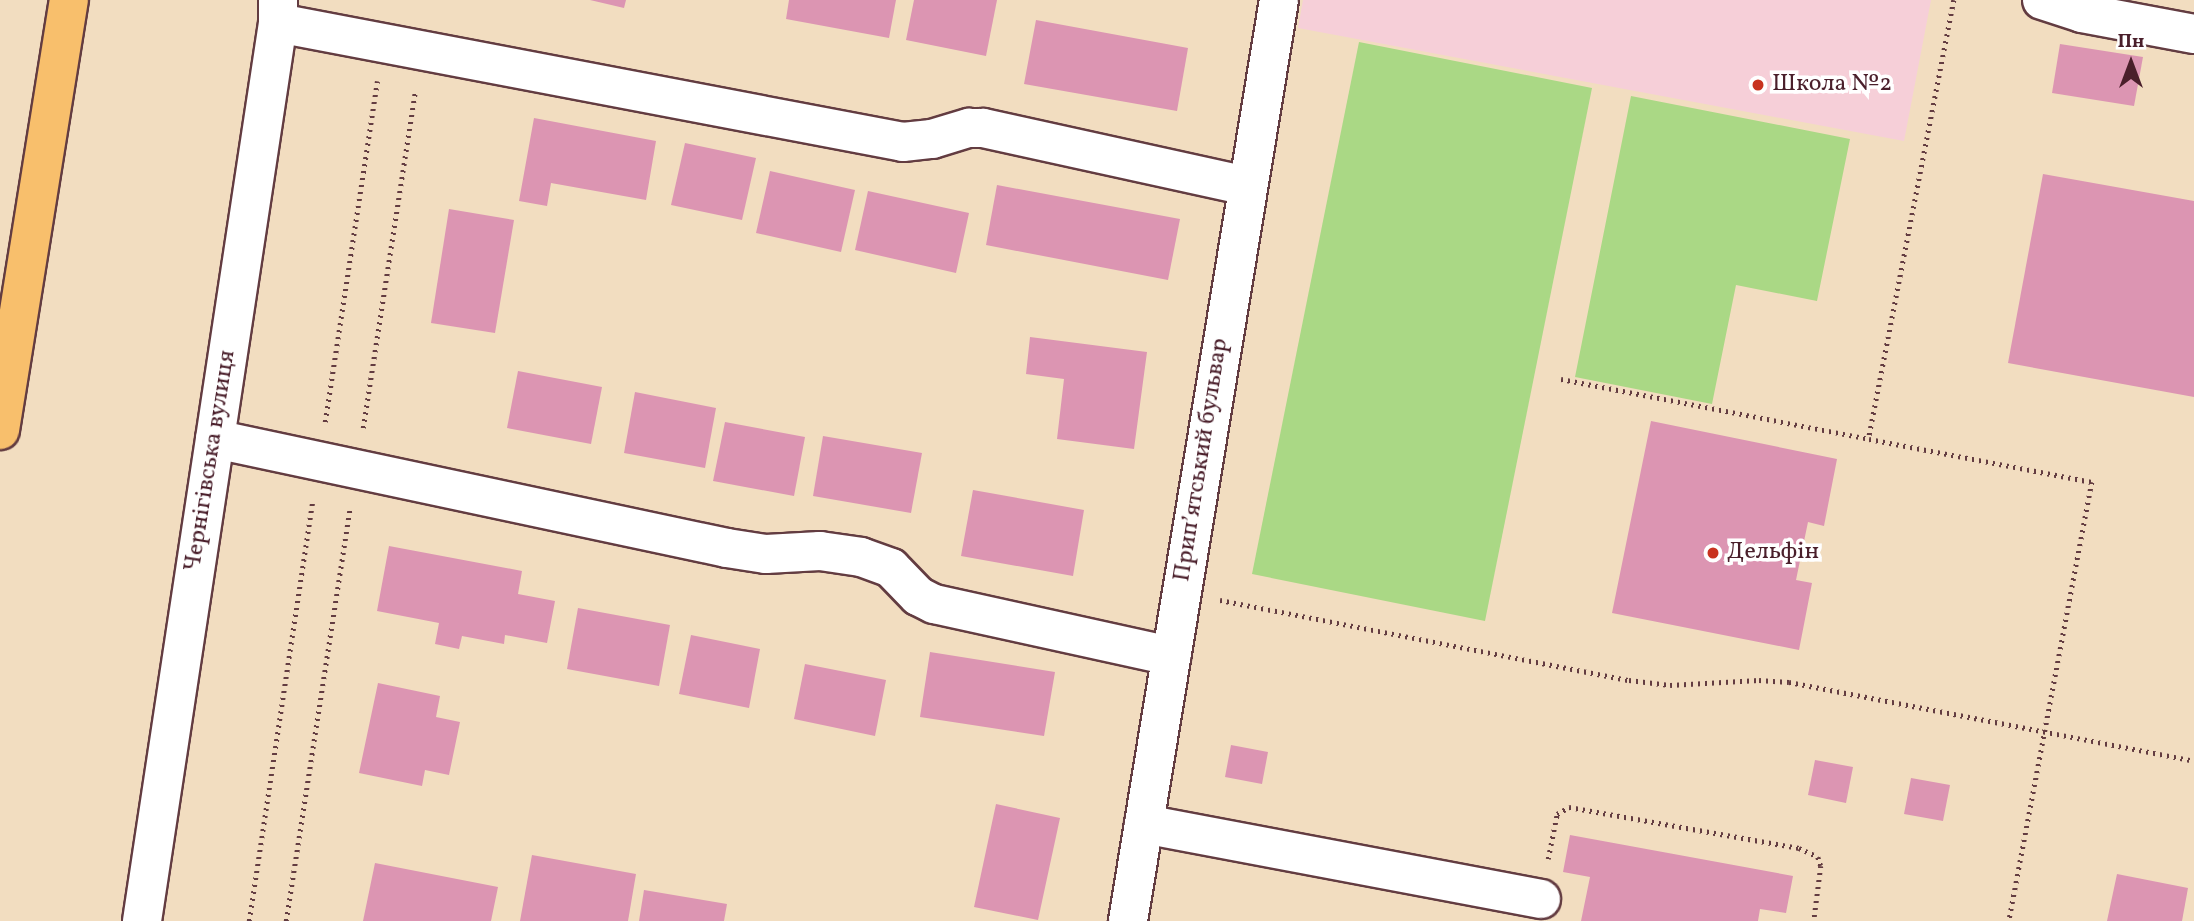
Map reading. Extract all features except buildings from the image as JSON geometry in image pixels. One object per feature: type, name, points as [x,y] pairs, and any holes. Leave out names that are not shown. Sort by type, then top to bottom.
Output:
[{"type":"main road","points":[[0,430],[69,0]]},
{"type":"street","name":"Припʼятський бульвар","points":[[1128,921],[1279,0]]},
{"type":"street","points":[[2042,0],[2082,13],[2194,34]]},
{"type":"street","points":[[278,11],[903,142],[932,139],[969,128],[983,128],[1247,186]]},
{"type":"street","name":"Чернігівська вулиця","points":[[142,921],[278,11]]},
{"type":"street","points":[[215,439],[727,548],[766,554],[820,551],[861,557],[891,568],[918,596],[934,604],[1171,656]]},
{"type":"street","points":[[1144,824],[1541,899]]},
{"type":"path","points":[[1869,439],[1954,0]]},
{"type":"path","points":[[1561,379],[2092,482],[2009,921]]},
{"type":"path","points":[[1181,592],[1629,680],[1670,685],[1759,680],[1789,682],[2194,761]]},
{"type":"path","points":[[1562,809],[1579,807],[1810,852],[1818,858],[1822,877],[1814,921]]},
{"type":"shaded area","name":"Школа №2","points":[[1303,0],[1931,0],[1904,141],[1298,28]]},
{"type":"green space","points":[[1359,42],[1592,88],[1485,621],[1252,574]]},
{"type":"green space","points":[[1631,96],[1850,139],[1817,301],[1736,285],[1712,404],[1575,377]]},
{"type":"place","name":"Школа №2","points":[[1758,85]]},
{"type":"place","name":"Дельфін","points":[[1713,553]]}]
